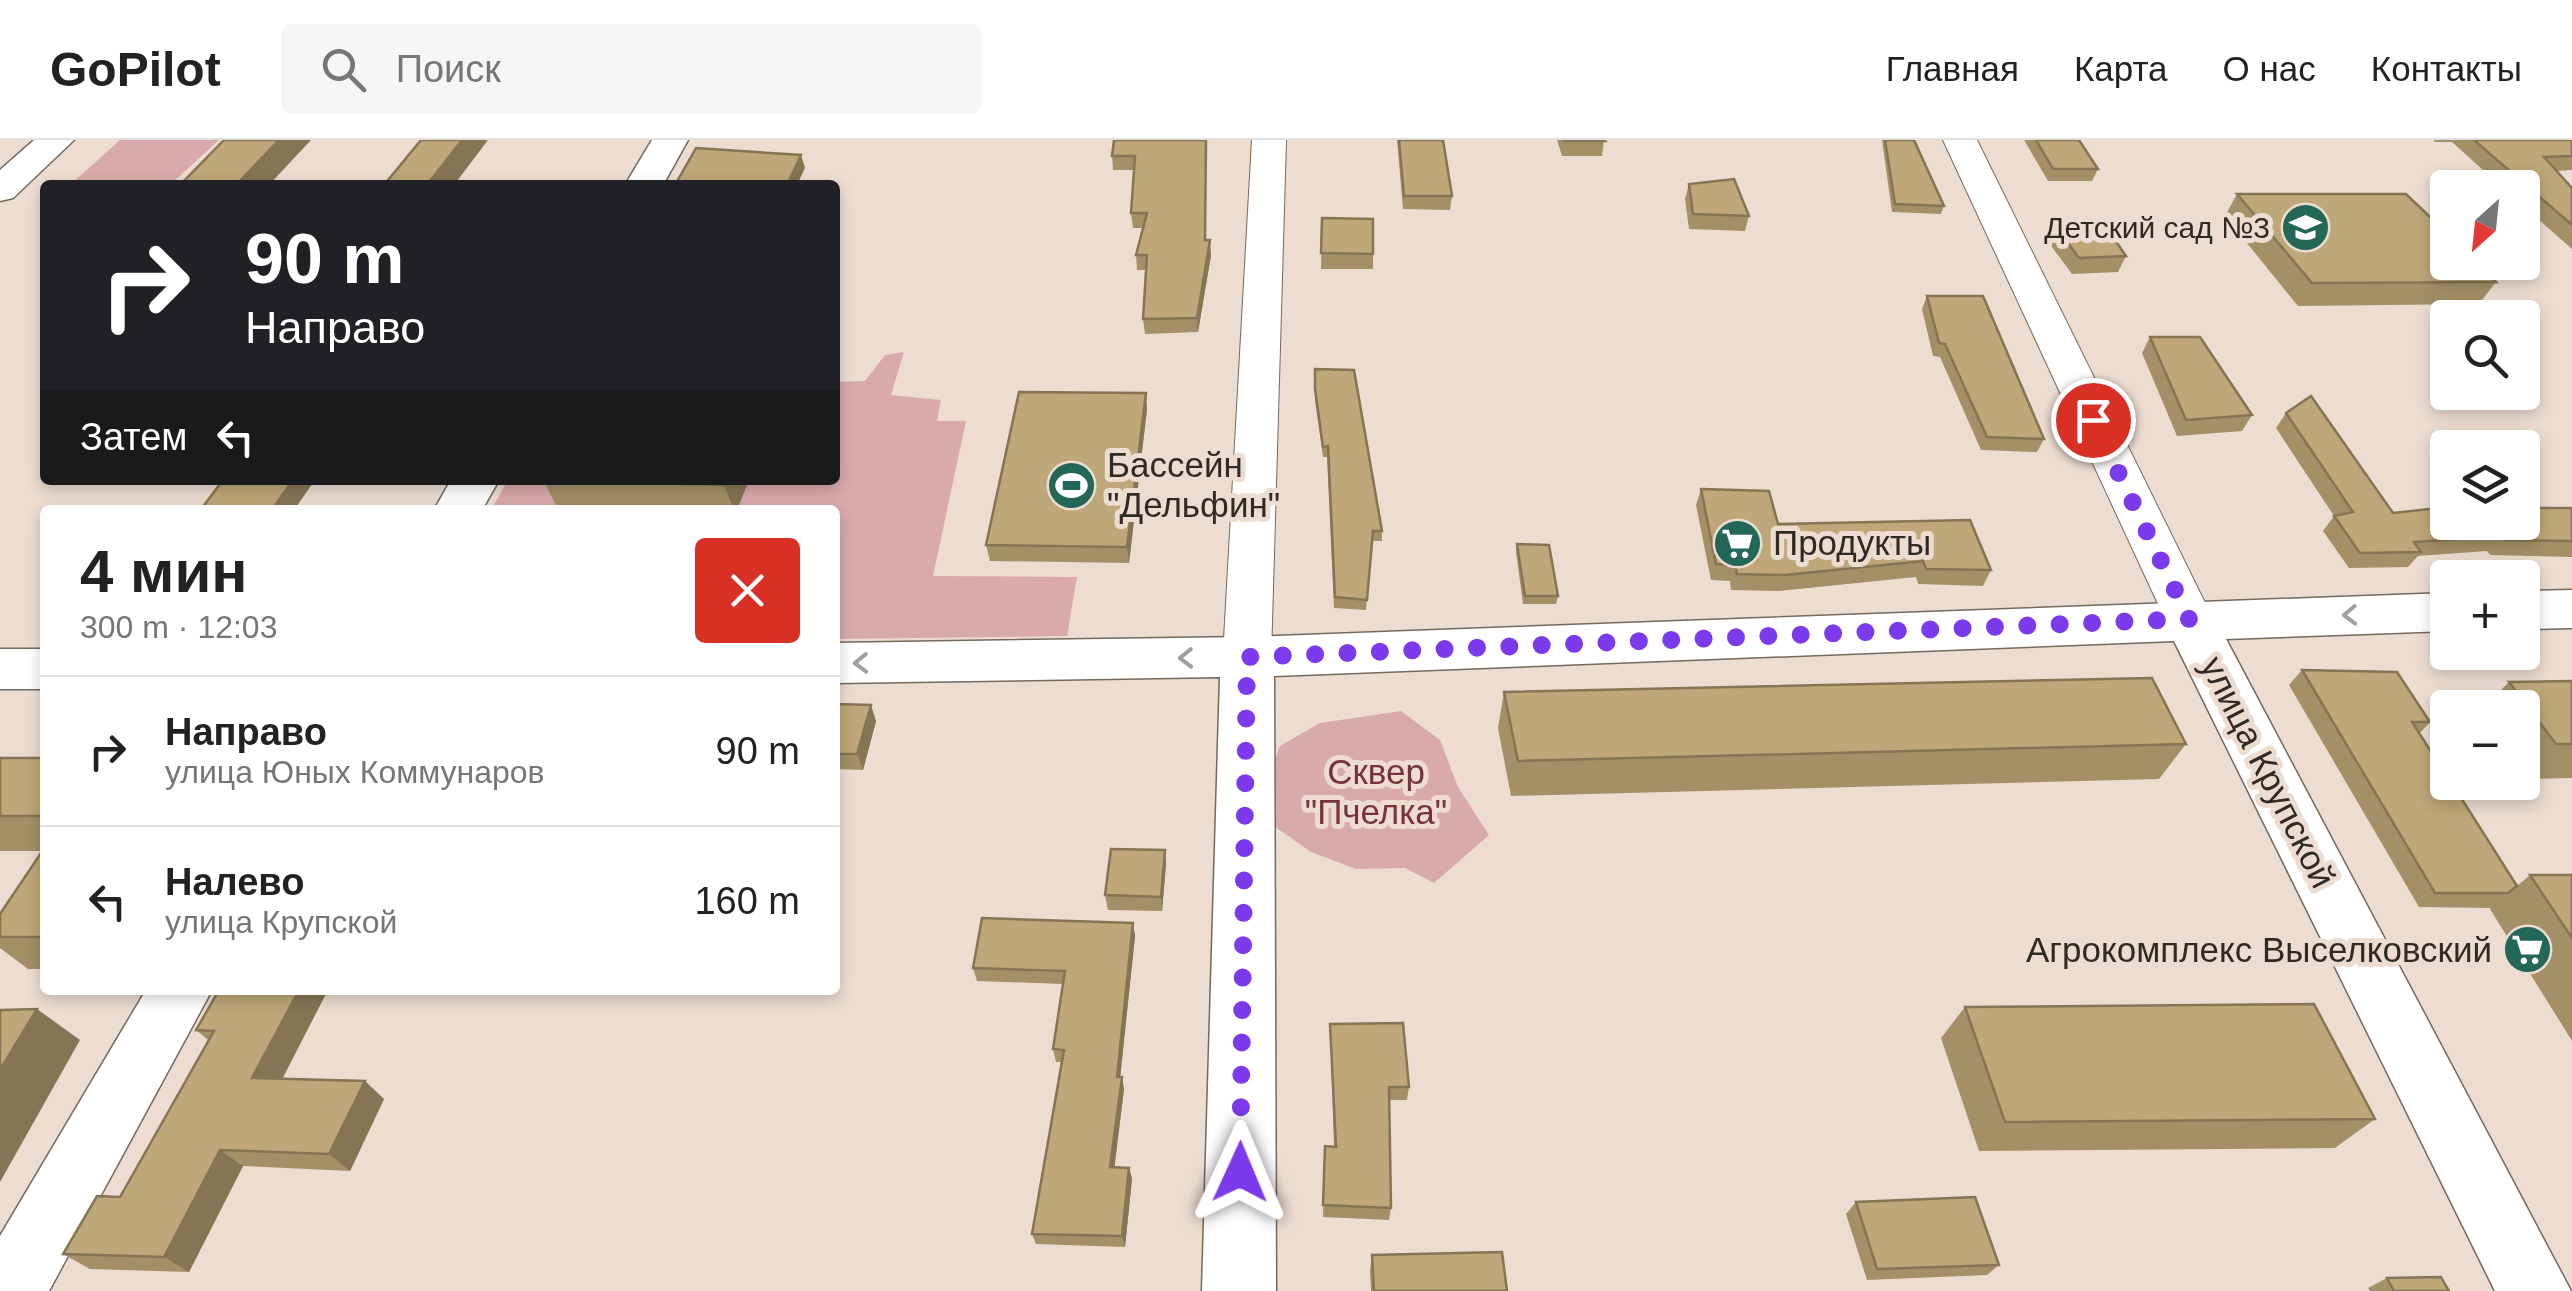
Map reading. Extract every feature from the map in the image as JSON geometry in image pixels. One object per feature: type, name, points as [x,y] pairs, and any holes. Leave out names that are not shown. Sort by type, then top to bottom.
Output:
[{"type":"street","points":[[0,190],[56,140]]},
{"type":"street","points":[[647,180],[670,140]]},
{"type":"street","points":[[1239,1291],[1247,657],[1269,140]]},
{"type":"street","name":"улица Крупской","points":[[1960,140],[2189,619],[2534,1291]]},
{"type":"street","points":[[2540,610],[2572,609]]},
{"type":"street","points":[[840,663],[1247,657],[2430,612]]},
{"type":"street","points":[[0,669],[40,669]]},
{"type":"street","points":[[9,1291],[177,995]]},
{"type":"green space","points":[[120,140],[219,140],[175,180],[76,180]]},
{"type":"green space","points":[[904,352],[891,395],[941,400],[937,421],[966,421],[933,576],[1077,577],[1067,636],[840,639],[840,505],[494,505],[505,485],[840,485],[840,382],[865,381],[885,355]]},
{"type":"green space","name":"Сквер \"Пчелка\"","points":[[1401,711],[1440,740],[1458,787],[1489,835],[1434,883],[1405,868],[1356,869],[1311,852],[1271,824],[1266,784],[1280,746],[1320,723]]},
{"type":"building","points":[[224,140],[279,140],[241,180],[185,180]]},
{"type":"building","points":[[421,140],[462,140],[431,180],[388,180]]},
{"type":"building","points":[[1114,140],[1206,140],[1205,240],[1210,240],[1197,318],[1143,319],[1147,255],[1136,255],[1147,213],[1131,213],[1135,156],[1112,156]]},
{"type":"building","points":[[1399,140],[1443,140],[1452,196],[1404,196]]},
{"type":"building","points":[[1885,140],[1914,140],[1944,206],[1895,204]]},
{"type":"building","points":[[2036,140],[2079,140],[2098,169],[2053,169]]},
{"type":"building","points":[[2474,140],[2572,140],[2572,156],[2544,157],[2572,188],[2572,225],[2540,197],[2540,170],[2509,170]]},
{"type":"building","points":[[696,148],[801,155],[789,180],[678,180]]},
{"type":"building","points":[[1734,179],[1749,216],[1693,214],[1689,184]]},
{"type":"building","points":[[2237,194],[2406,194],[2430,217],[2430,280],[2496,282],[2312,283]]},
{"type":"building","points":[[1322,218],[1373,219],[1373,254],[1321,253]]},
{"type":"building","points":[[2102,221],[2126,256],[2079,258],[2053,223]]},
{"type":"building","points":[[1927,296],[1983,296],[2044,439],[1987,437],[1945,344],[1939,343]]},
{"type":"building","points":[[2150,337],[2200,337],[2252,415],[2186,420]]},
{"type":"building","points":[[1315,369],[1354,370],[1382,531],[1373,531],[1367,600],[1335,597],[1328,446],[1323,447]]},
{"type":"building","name":"Бассейн \"Дельфин\"","points":[[1019,392],[1146,393],[1127,547],[986,545]]},
{"type":"building","points":[[2311,396],[2393,513],[2430,509],[2430,540],[2443,540],[2414,542],[2421,552],[2360,553],[2334,516],[2353,512],[2286,413]]},
{"type":"building","points":[[219,485],[289,485],[275,505],[204,505]]},
{"type":"building","points":[[1701,489],[1769,491],[1778,524],[1970,520],[1991,570],[1926,569],[1923,561],[1785,575],[1737,574],[1735,565],[1716,564]]},
{"type":"building","points":[[2540,508],[2572,508],[2572,541],[2504,540],[2540,540]]},
{"type":"building","points":[[1517,544],[1549,545],[1558,596],[1525,596]]},
{"type":"building","points":[[2302,670],[2397,672],[2430,722],[2412,722],[2430,750],[2430,800],[2462,800],[2517,886],[2508,893],[2435,893]]},
{"type":"building","points":[[2152,678],[2186,744],[1518,761],[1504,692]]},
{"type":"building","points":[[2572,681],[2572,744],[2556,744],[2540,723],[2540,690],[2515,690],[2509,682]]},
{"type":"building","points":[[840,704],[871,705],[857,754],[840,754]]},
{"type":"building","points":[[0,758],[40,758],[40,816],[0,816]]},
{"type":"building","points":[[1111,849],[1165,850],[1161,897],[1105,895]]},
{"type":"building","points":[[40,854],[40,937],[0,937],[0,914]]},
{"type":"building","points":[[2530,875],[2572,875],[2572,938]]},
{"type":"building","points":[[982,918],[1133,923],[1117,1077],[1122,1077],[1110,1167],[1129,1168],[1122,1236],[1032,1234],[1064,1050],[1053,1049],[1065,971],[973,968]]},
{"type":"building","points":[[216,995],[296,995],[252,1078],[365,1081],[329,1154],[220,1150],[164,1257],[63,1254],[97,1196],[120,1197],[214,1031],[196,1030]]},
{"type":"building","points":[[2314,1004],[2375,1119],[2005,1122],[1965,1007]]},
{"type":"building","points":[[37,1009],[0,1070],[0,1010]]},
{"type":"building","points":[[1403,1023],[1409,1087],[1389,1087],[1391,1208],[1323,1205],[1325,1146],[1336,1147],[1330,1024]]},
{"type":"building","points":[[1975,1197],[1999,1265],[1877,1269],[1856,1202]]},
{"type":"building","points":[[1502,1252],[1507,1291],[1374,1291],[1372,1255]]},
{"type":"building","points":[[2441,1277],[2449,1291],[2394,1291],[2387,1278]]},
{"type":"place","name":"Детский сад №3","points":[[2305,228]]},
{"type":"place","name":"Бассейн \"Дельфин\"","points":[[1072,485]]},
{"type":"place","name":"Продукты","points":[[1738,543]]},
{"type":"place","name":"Агрокомплекс Выселковский","points":[[2527,950]]},
{"type":"route","points":[[1240,1172],[1247,657],[2189,619],[2093,420]]}]
